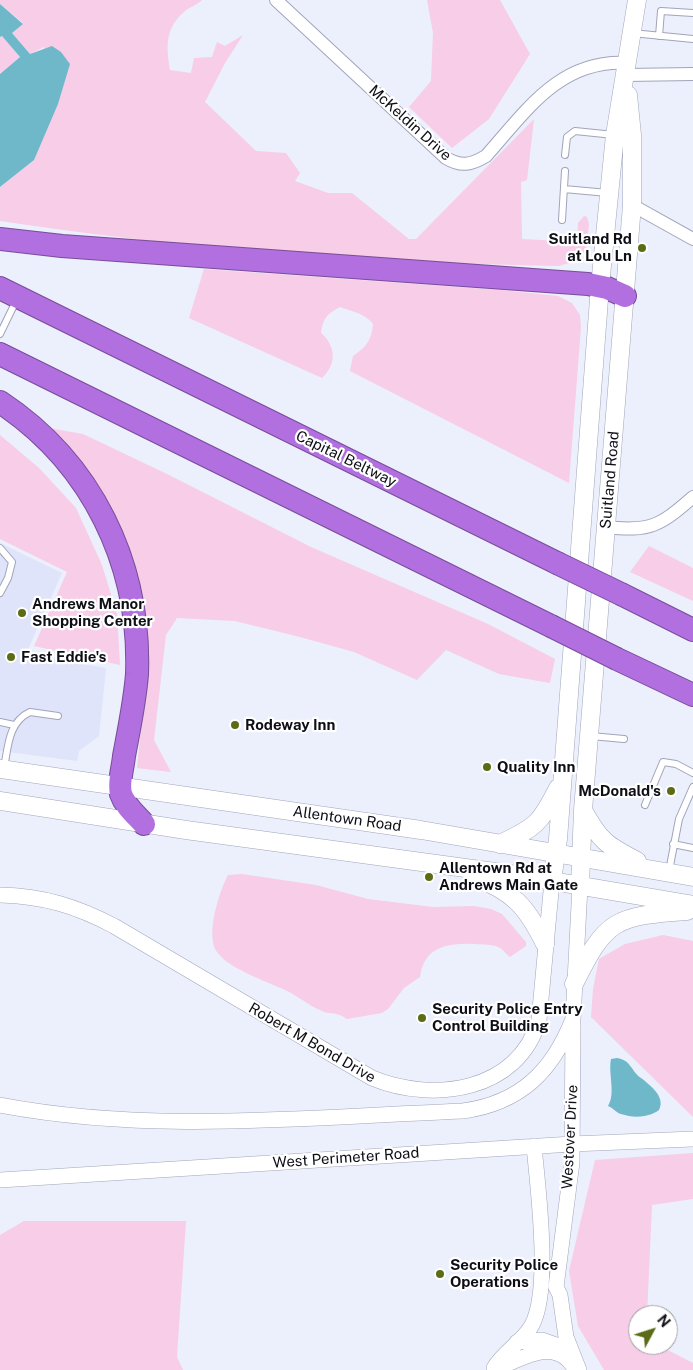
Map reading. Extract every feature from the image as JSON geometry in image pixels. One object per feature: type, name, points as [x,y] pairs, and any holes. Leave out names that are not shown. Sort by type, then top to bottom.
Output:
[{"type":"highway","points":[[0,239],[62,246],[600,286],[625,296]]},
{"type":"highway","name":"Capital Beltway","points":[[9,292],[693,630]]},
{"type":"highway","points":[[0,354],[693,695]]},
{"type":"highway","points":[[0,402],[43,435],[79,476],[106,521],[123,564],[132,596],[137,657],[135,693],[120,786],[123,799],[144,824]]},
{"type":"main road","name":"Suitland Road","points":[[552,881],[562,781],[600,286],[615,135],[637,0]]},
{"type":"main road","name":"Suitland Road","points":[[580,886],[583,810],[632,206],[632,134],[627,69]]},
{"type":"main road","name":"Allentown Road","points":[[2,769],[422,830],[693,876]]},
{"type":"main road","points":[[500,844],[530,830],[542,819],[562,781]]},
{"type":"main road","name":"Allentown Road","points":[[0,800],[144,824],[447,865],[693,905]]},
{"type":"main road","points":[[583,810],[605,843],[648,868]]},
{"type":"main road","points":[[447,865],[493,884],[514,897],[531,917],[545,944]]},
{"type":"main road","points":[[574,984],[593,946],[611,927],[638,916],[693,910]]},
{"type":"street","name":"McKeldin Drive","points":[[276,0],[455,163],[465,165],[475,163],[486,156],[542,94],[573,72],[600,64],[627,69],[693,74]]},
{"type":"street","points":[[632,206],[693,239]]},
{"type":"street","points":[[606,527],[634,529],[650,527],[666,519],[693,497]]},
{"type":"street","name":"Robert M Bond Drive","points":[[0,895],[42,898],[84,910],[363,1074],[388,1085],[409,1089],[457,1088],[473,1085],[501,1073],[525,1052],[534,1036],[539,1020],[552,881]]},
{"type":"street","points":[[0,1105],[78,1117],[187,1123],[464,1111],[482,1109],[504,1101],[534,1081],[558,1051],[573,1019],[580,886]]},
{"type":"street","name":"Westover Drive","points":[[573,1019],[572,1144],[556,1287],[560,1296],[566,1337],[572,1350],[577,1370]]},
{"type":"street","name":"West Perimeter Road","points":[[0,1180],[534,1146],[693,1139]]},
{"type":"street","name":"Westover Drive","points":[[493,1369],[501,1356],[531,1328],[538,1312],[541,1295],[541,1256],[534,1146]]},
{"type":"street","points":[[493,1369],[533,1340],[547,1319],[551,1296],[556,1287]]},
{"type":"street","points":[[517,1342],[533,1340],[558,1344],[572,1350]]},
{"type":"street","points":[[493,1369],[506,1366],[533,1353],[547,1352],[566,1358],[577,1370]]},
{"type":"lane","points":[[659,36],[661,11],[693,13]]},
{"type":"lane","points":[[632,33],[693,39]]},
{"type":"lane","points":[[566,155],[568,138],[575,131],[615,135]]},
{"type":"lane","points":[[562,220],[565,171]]},
{"type":"lane","points":[[564,189],[609,193]]},
{"type":"lane","points":[[0,334],[9,292]]},
{"type":"lane","points":[[0,548],[12,562],[8,578],[0,593]]},
{"type":"lane","points":[[2,769],[14,725],[30,712],[58,716]]},
{"type":"lane","points":[[0,722],[14,725]]},
{"type":"lane","points":[[590,736],[624,740]]},
{"type":"lane","points":[[645,805],[663,762],[676,764],[693,773]]},
{"type":"lane","points":[[669,872],[673,842],[679,819],[693,788]]},
{"type":"lane","points":[[673,842],[693,848]]},
{"type":"shaded area","points":[[0,0],[202,0],[178,17],[170,31],[168,53],[170,70],[191,73],[194,58],[212,57],[217,42],[225,46],[243,35],[225,63],[205,102],[256,151],[286,153],[300,173],[295,181],[328,193],[352,193],[409,239],[416,239],[534,119],[527,180],[521,182],[522,239],[577,242],[578,223],[584,216],[587,217],[589,224],[586,251],[572,262],[559,266],[419,262],[208,247],[0,221],[0,187],[34,160],[44,47],[30,54],[12,33],[23,23],[0,4]]},
{"type":"shaded area","points":[[427,0],[500,0],[530,54],[489,119],[452,148],[409,107],[431,81],[433,33]]},
{"type":"shaded area","points":[[2,36],[20,57],[0,74],[0,37]]},
{"type":"shaded area","points":[[204,269],[501,290],[558,296],[572,303],[580,315],[581,327],[569,483],[350,371],[353,356],[368,343],[373,324],[358,313],[340,307],[329,314],[324,320],[321,333],[330,344],[333,355],[330,367],[322,378],[189,318]]},
{"type":"shaded area","points":[[49,428],[83,434],[311,547],[488,624],[555,659],[550,683],[499,674],[446,650],[417,680],[354,652],[300,637],[235,621],[177,618],[166,635],[154,740],[171,772],[137,768],[148,656],[142,607]]},
{"type":"shaded area","points":[[0,435],[39,468],[76,508],[102,565],[117,614],[120,665],[34,646],[67,572],[0,539]]},
{"type":"shaded area","points":[[0,543],[62,573],[26,654],[106,668],[99,736],[79,751],[77,761],[0,751]]},
{"type":"shaded area","points":[[649,546],[693,568],[693,601],[630,572]]},
{"type":"shaded area","points":[[242,874],[316,885],[368,899],[433,907],[474,906],[491,909],[502,914],[526,942],[526,946],[510,957],[500,948],[490,945],[456,944],[439,948],[427,959],[422,967],[420,977],[404,988],[388,1009],[382,1013],[347,1019],[311,1006],[291,993],[240,970],[217,952],[212,936],[217,903],[228,875]]},
{"type":"shaded area","points":[[663,935],[693,941],[693,1117],[591,1017],[593,989],[599,959],[625,944]]},
{"type":"shaded area","points":[[693,1153],[693,1199],[652,1205],[647,1305],[628,1305],[628,1355],[677,1355],[693,1363],[693,1370],[604,1370],[578,1326],[569,1271],[595,1160]]},
{"type":"shaded area","points":[[24,1221],[186,1221],[177,1357],[183,1370],[0,1370],[0,1235]]},
{"type":"water","points":[[0,4],[23,24],[12,33],[30,54],[52,46],[61,52],[70,64],[58,104],[34,160],[0,187],[0,74],[20,57],[2,36],[0,37]]},
{"type":"water","points":[[617,1058],[628,1063],[659,1096],[661,1105],[655,1113],[635,1117],[619,1113],[608,1106],[612,1090],[611,1059]]},
{"type":"place","name":"Suitland Rd at Lou Ln","points":[[642,248]]},
{"type":"place","name":"Andrews Manor Shopping Center","points":[[22,613]]},
{"type":"place","name":"Fast Eddie's","points":[[11,657]]},
{"type":"place","name":"Rodeway Inn","points":[[235,725]]},
{"type":"place","name":"Quality Inn","points":[[487,767]]},
{"type":"place","name":"McDonald's","points":[[671,791]]},
{"type":"place","name":"Allentown Rd at Andrews Main Gate","points":[[429,877]]},
{"type":"place","name":"Security Police Entry Control Building","points":[[422,1018]]},
{"type":"place","name":"Security Police Operations","points":[[440,1274]]}]
